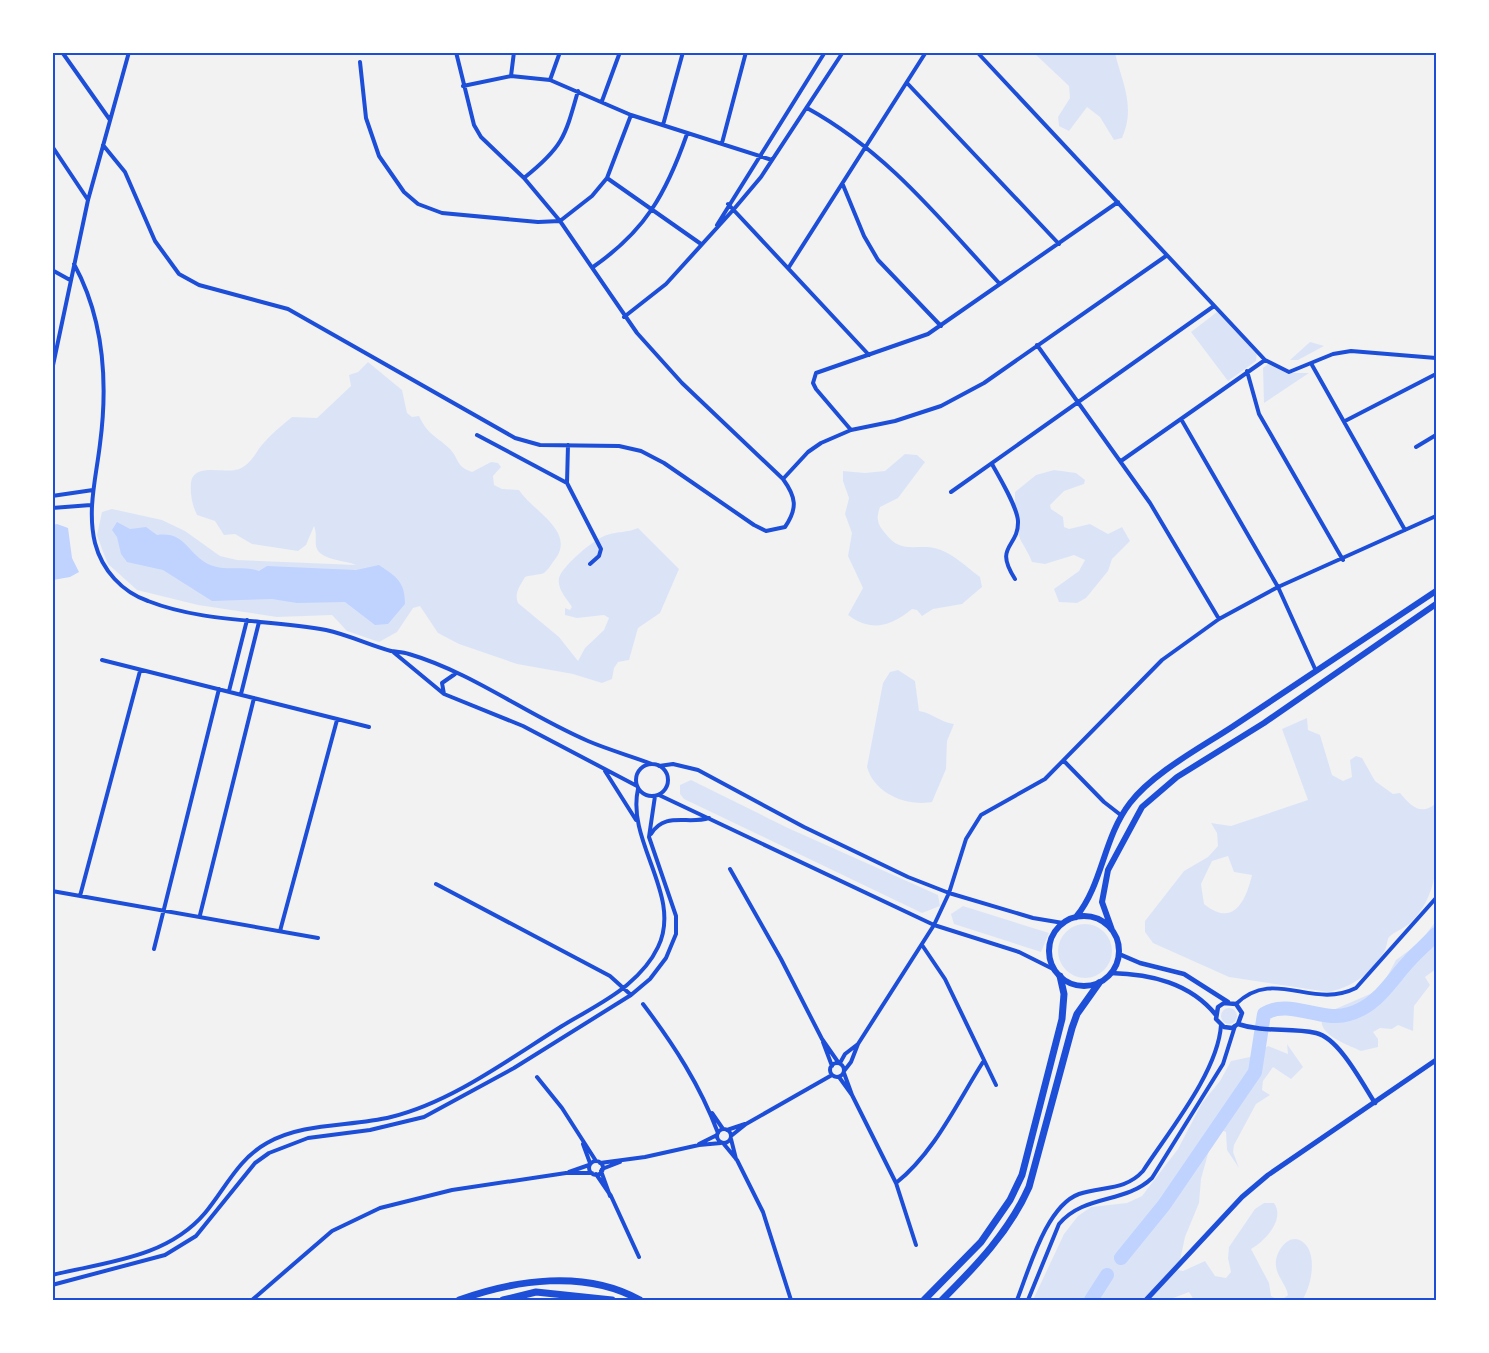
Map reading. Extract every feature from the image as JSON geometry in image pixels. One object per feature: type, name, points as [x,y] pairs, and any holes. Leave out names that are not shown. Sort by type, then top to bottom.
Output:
[{"type":"highway","points":[[924,1300],[981,1242],[1010,1200],[1022,1175],[1062,1018],[1064,994],[1058,973]]},
{"type":"highway","points":[[942,1300],[992,1248],[1020,1207],[1029,1187],[1072,1028],[1077,1014],[1099,983]]},
{"type":"highway","points":[[459,1300],[524,1283],[564,1281],[598,1284],[627,1293],[640,1300]]},
{"type":"highway","points":[[503,1300],[536,1292],[612,1300]]},
{"type":"main road","points":[[1437,591],[1316,671],[1137,795],[1122,816],[1108,843],[1091,898],[1076,917],[1064,923],[1054,934],[1049,948],[1058,973],[1083,986],[1099,983],[1111,973],[1119,954],[1102,902],[1108,870],[1126,833],[1148,801],[1177,777],[1264,723],[1437,604]]},
{"type":"main road","points":[[1076,917],[1100,920],[1112,930]]},
{"type":"main road","points":[[1146,1300],[1242,1197],[1268,1175],[1437,1060]]},
{"type":"street","points":[[62,52],[110,120]]},
{"type":"street","points":[[53,367],[88,200],[129,52]]},
{"type":"street","points":[[103,145],[125,172],[155,241],[179,274],[199,285],[288,309],[515,438],[540,445],[619,446],[641,451],[664,463],[766,531],[785,526],[792,517],[796,505],[795,496],[783,479],[682,383],[624,317],[593,267],[560,221],[524,178],[481,137],[474,125],[456,52]]},
{"type":"street","points":[[511,76],[514,52]]},
{"type":"street","points":[[550,80],[560,52]]},
{"type":"street","points":[[602,101],[620,52]]},
{"type":"street","points":[[663,125],[683,52]]},
{"type":"street","points":[[722,144],[746,52]]},
{"type":"street","points":[[716,227],[758,154],[825,52]]},
{"type":"street","points":[[624,317],[666,284],[734,209],[772,160],[807,108],[842,53],[836,52]]},
{"type":"street","points":[[789,267],[927,52]]},
{"type":"street","points":[[977,52],[1264,360],[1289,372],[1312,365],[1333,354],[1351,351],[1437,358]]},
{"type":"street","points":[[360,62],[366,118],[372,142],[394,179],[418,204],[460,216],[498,217],[538,222],[560,221],[592,196],[607,178],[631,116]]},
{"type":"street","points":[[463,86],[511,76],[550,80],[602,101],[631,116],[772,160]]},
{"type":"street","points":[[906,83],[1059,244]]},
{"type":"street","points":[[524,178],[547,160],[562,142],[578,91]]},
{"type":"street","points":[[807,108],[867,147],[888,165],[999,283]]},
{"type":"street","points":[[593,267],[629,240],[654,210],[674,171],[687,134]]},
{"type":"street","points":[[52,146],[88,200]]},
{"type":"street","points":[[607,178],[701,244]]},
{"type":"street","points":[[843,185],[864,236],[878,260],[941,326]]},
{"type":"street","points":[[851,430],[816,389],[813,377],[816,373],[914,340],[941,326],[999,283],[1118,202]]},
{"type":"street","points":[[728,204],[789,267],[868,355]]},
{"type":"street","points":[[783,479],[807,452],[821,443],[851,430],[895,421],[941,406],[984,383],[1166,256]]},
{"type":"street","points":[[74,264],[94,308],[100,344],[103,398],[100,442],[91,505],[95,544],[104,566],[127,591],[146,601],[166,607],[327,630],[391,651],[406,653],[455,674],[587,741],[659,766],[674,764],[698,770],[804,827],[908,877],[949,893],[1033,918],[1064,923]]},
{"type":"street","points":[[52,270],[70,280]]},
{"type":"street","points":[[951,492],[1214,306]]},
{"type":"street","points":[[1036,345],[1080,402],[1150,502],[1219,619]]},
{"type":"street","points":[[1121,461],[1264,360]]},
{"type":"street","points":[[1312,365],[1405,530]]},
{"type":"street","points":[[1247,371],[1259,414],[1343,560]]},
{"type":"street","points":[[1345,421],[1437,374]]},
{"type":"street","points":[[1181,419],[1278,587],[1316,671]]},
{"type":"street","points":[[477,435],[567,483]]},
{"type":"street","points":[[1416,447],[1437,435]]},
{"type":"street","points":[[567,445],[567,483],[601,549],[599,556],[590,564]]},
{"type":"street","points":[[992,464],[1017,517],[1016,529],[1005,555],[1008,568],[1015,579]]},
{"type":"street","points":[[52,496],[93,490]]},
{"type":"street","points":[[52,508],[91,505]]},
{"type":"street","points":[[838,1077],[851,1062],[858,1044],[934,925],[949,893],[966,839],[981,815],[1029,790],[1064,761],[1162,660],[1219,619],[1278,587],[1343,560],[1437,516]]},
{"type":"street","points":[[230,691],[247,620]]},
{"type":"street","points":[[241,694],[260,622]]},
{"type":"street","points":[[391,651],[431,686],[444,694],[523,726],[638,788],[648,796],[657,796],[709,818],[934,925],[1019,952],[1058,973]]},
{"type":"street","points":[[102,660],[369,727]]},
{"type":"street","points":[[80,896],[140,671]]},
{"type":"street","points":[[444,694],[442,683],[455,674]]},
{"type":"street","points":[[154,949],[219,689]]},
{"type":"street","points":[[200,915],[254,698]]},
{"type":"street","points":[[280,931],[337,720]]},
{"type":"street","points":[[1064,761],[1104,802],[1122,816]]},
{"type":"street","points":[[652,764],[640,770],[636,776],[638,788],[635,802],[637,822],[666,920],[660,944],[652,959],[625,987],[508,1060],[419,1108],[390,1118],[309,1129],[267,1143],[237,1167],[193,1226],[168,1244],[152,1251],[52,1276],[53,1284],[165,1255],[196,1236],[225,1204],[255,1163],[285,1146],[308,1138],[380,1128],[424,1117],[514,1068],[650,980],[666,958],[676,934],[676,916],[649,837],[657,796],[665,791],[668,782],[665,771],[659,766]]},
{"type":"street","points":[[604,770],[637,822]]},
{"type":"street","points":[[649,837],[657,825],[664,821],[701,821],[709,818]]},
{"type":"street","points":[[730,869],[782,959],[822,1039],[832,1066],[832,1075]]},
{"type":"street","points":[[436,884],[625,987],[631,994]]},
{"type":"street","points":[[52,891],[200,915],[318,938]]},
{"type":"street","points":[[1236,1004],[1243,997],[1263,988],[1276,987],[1324,996],[1341,995],[1356,988],[1437,898]]},
{"type":"street","points":[[922,945],[945,979],[996,1085]]},
{"type":"street","points":[[1028,1300],[1059,1224],[1067,1214],[1087,1203],[1136,1191],[1152,1178],[1223,1064],[1242,1013],[1236,1004],[1228,1002],[1184,974],[1140,963],[1119,954]]},
{"type":"street","points":[[1017,1300],[1038,1247],[1059,1209],[1079,1194],[1131,1183],[1143,1172],[1208,1070],[1220,1044],[1221,1025],[1216,1015],[1188,990],[1173,983],[1134,974],[1111,973]]},
{"type":"street","points":[[1216,1015],[1218,1008],[1228,1002]]},
{"type":"street","points":[[643,1004],[679,1052],[712,1113],[731,1137],[736,1160]]},
{"type":"street","points":[[1221,1025],[1228,1028],[1237,1025],[1253,1029],[1316,1033],[1326,1036],[1343,1055],[1375,1103]]},
{"type":"street","points":[[822,1039],[844,1072],[852,1095],[896,1183],[916,1245]]},
{"type":"street","points":[[832,1066],[839,1063],[845,1054],[858,1044]]},
{"type":"street","points":[[508,1060],[514,1068]]},
{"type":"street","points":[[896,1183],[930,1147],[984,1061]]},
{"type":"street","points":[[252,1300],[332,1231],[380,1208],[452,1190],[566,1173],[594,1174],[620,1162],[699,1145],[722,1143],[746,1124],[832,1075],[838,1077],[852,1095]]},
{"type":"street","points":[[537,1077],[562,1108],[582,1143],[594,1174],[610,1196]]},
{"type":"street","points":[[712,1113],[722,1143],[736,1160],[763,1212],[791,1300]]},
{"type":"street","points":[[699,1145],[725,1130],[746,1124]]},
{"type":"street","points":[[582,1143],[598,1162],[610,1196],[639,1257]]},
{"type":"street","points":[[566,1173],[598,1162],[620,1162]]},
{"type":"street","points":[[217,1196],[225,1204]]},
{"type":"shaded area","points":[[1034,53],[1115,53],[1128,105],[1126,127],[1122,138],[1114,140],[1100,117],[1087,107],[1069,131],[1059,126],[1058,117],[1070,98],[1069,86]]},
{"type":"shaded area","points":[[1217,312],[1257,351],[1256,361],[1228,381],[1191,332]]},
{"type":"shaded area","points":[[1310,342],[1324,346],[1298,360],[1290,360]]},
{"type":"shaded area","points":[[368,362],[402,390],[407,413],[412,417],[419,416],[429,431],[449,448],[460,465],[472,472],[491,462],[498,463],[501,467],[493,476],[494,485],[502,489],[519,490],[551,523],[561,541],[560,551],[544,573],[525,577],[518,590],[517,599],[518,603],[559,637],[578,661],[585,648],[604,630],[609,618],[604,615],[577,618],[565,615],[565,608],[570,610],[572,607],[561,590],[559,578],[580,553],[602,537],[638,528],[679,569],[660,613],[638,628],[629,660],[618,662],[612,679],[602,683],[573,674],[517,664],[459,644],[438,633],[420,606],[413,608],[397,632],[379,642],[347,631],[332,615],[277,617],[198,605],[137,590],[108,564],[97,535],[102,512],[112,509],[162,520],[185,531],[220,556],[237,560],[356,565],[322,555],[316,546],[314,526],[306,545],[298,551],[252,544],[235,534],[224,535],[215,521],[197,515],[192,499],[191,483],[198,472],[237,470],[243,467],[268,438],[292,417],[317,418],[351,386],[349,375],[358,372]]},
{"type":"shaded area","points":[[1268,364],[1287,373],[1309,373],[1264,403],[1263,368]]},
{"type":"shaded area","points":[[905,454],[917,455],[925,462],[898,498],[880,507],[878,521],[880,527],[898,545],[933,548],[951,555],[980,577],[982,587],[962,604],[933,609],[922,616],[917,610],[912,609],[888,623],[865,624],[848,615],[863,588],[848,556],[852,533],[845,514],[849,498],[843,481],[843,471],[865,473],[885,471]]},
{"type":"shaded area","points":[[1054,470],[1076,473],[1085,480],[1084,484],[1064,491],[1050,505],[1051,509],[1063,517],[1064,527],[1069,529],[1090,524],[1108,534],[1122,527],[1130,541],[1112,559],[1108,571],[1086,598],[1077,603],[1059,602],[1054,589],[1079,571],[1085,560],[1074,555],[1045,564],[1032,562],[1018,531],[1015,492],[1036,475]]},
{"type":"shaded area","points":[[898,670],[915,681],[919,711],[954,724],[947,741],[946,769],[932,802],[912,802],[892,796],[876,784],[867,767],[883,683],[890,672]]},
{"type":"shaded area","points":[[1307,718],[1308,730],[1320,735],[1332,775],[1343,781],[1352,777],[1350,760],[1356,756],[1362,758],[1375,781],[1393,794],[1400,793],[1416,808],[1425,809],[1436,803],[1437,850],[1434,880],[1422,908],[1410,923],[1389,937],[1385,950],[1368,972],[1346,987],[1328,992],[1229,977],[1153,943],[1145,932],[1145,921],[1184,871],[1208,857],[1218,846],[1217,833],[1211,823],[1231,826],[1308,800],[1282,729]],"holes":[[[1228,856],[1234,872],[1252,875],[1246,894],[1237,908],[1223,913],[1214,911],[1204,904],[1201,884],[1212,861]]]},
{"type":"shaded area","points":[[691,780],[788,828],[938,895],[940,906],[922,913],[684,799],[680,794],[680,785]]},
{"type":"shaded area","points":[[963,906],[1049,933],[1041,952],[954,924],[951,914]]},
{"type":"shaded area","points":[[1436,921],[1436,969],[1425,977],[1430,985],[1414,1006],[1413,1031],[1398,1025],[1392,1029],[1380,1028],[1373,1032],[1378,1039],[1378,1047],[1361,1051],[1340,1042],[1327,1032],[1322,1021],[1324,1014],[1370,994],[1382,986],[1396,960],[1419,943]]},
{"type":"shaded area","points":[[1085,924],[1095,926],[1104,932],[1110,941],[1112,951],[1110,961],[1104,970],[1095,976],[1085,978],[1075,976],[1066,970],[1060,961],[1058,951],[1060,941],[1066,932],[1075,926]]},
{"type":"shaded area","points":[[1229,1008],[1237,1016],[1229,1024],[1221,1016]]},
{"type":"shaded area","points":[[1287,1044],[1303,1067],[1291,1079],[1273,1067],[1263,1081],[1262,1090],[1270,1095],[1256,1104],[1234,1145],[1233,1152],[1239,1168],[1227,1150],[1226,1132],[1221,1130],[1211,1143],[1201,1179],[1199,1203],[1185,1237],[1178,1270],[1183,1271],[1205,1261],[1215,1276],[1226,1278],[1231,1272],[1228,1258],[1229,1247],[1255,1209],[1264,1203],[1274,1203],[1277,1217],[1272,1230],[1251,1249],[1269,1283],[1271,1296],[1280,1299],[1288,1295],[1277,1270],[1276,1260],[1280,1249],[1293,1239],[1304,1243],[1311,1255],[1312,1272],[1302,1300],[1194,1300],[1189,1292],[1168,1300],[1033,1300],[1064,1234],[1078,1216],[1091,1207],[1127,1203],[1142,1196],[1178,1149],[1202,1103],[1220,1081],[1231,1061],[1250,1057],[1268,1046],[1288,1054]]},
{"type":"water","points":[[117,522],[130,529],[146,527],[157,535],[174,536],[208,564],[220,568],[246,568],[259,571],[267,566],[356,570],[379,565],[391,573],[402,585],[405,604],[388,624],[375,625],[345,602],[297,603],[272,599],[212,601],[163,570],[127,562],[121,554],[117,537],[112,530]]},
{"type":"water","points":[[53,525],[68,528],[72,558],[79,572],[70,577],[53,580]]},
{"type":"waterway","points":[[1121,1258],[1164,1205],[1255,1072],[1264,1014],[1274,1010],[1294,1009],[1338,1016],[1359,1010],[1376,999],[1436,934]]},
{"type":"waterway","points":[[1091,1300],[1107,1275]]}]
